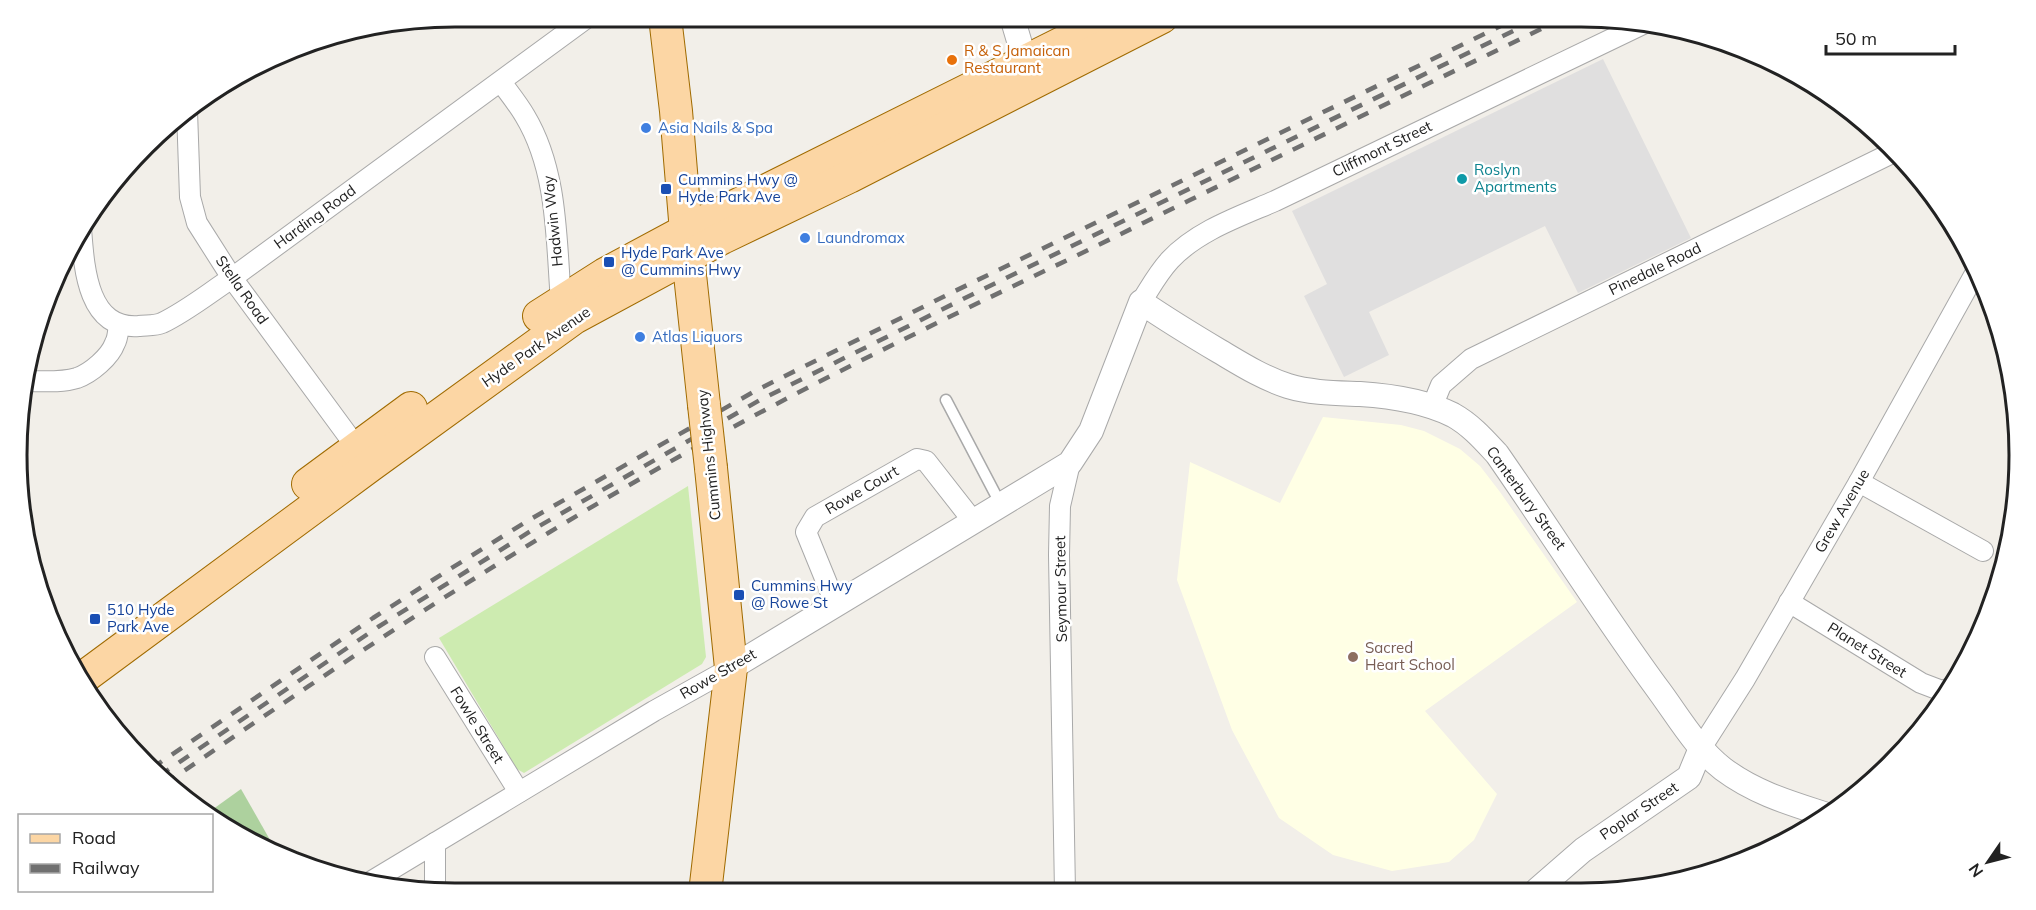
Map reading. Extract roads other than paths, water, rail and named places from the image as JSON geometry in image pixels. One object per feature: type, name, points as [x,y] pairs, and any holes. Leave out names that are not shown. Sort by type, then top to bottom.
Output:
[{"type":"main road","name":"Cummins Highway","points":[[666,27],[730,668],[706,883]]},
{"type":"main road","name":"Hyde Park Avenue","points":[[1028,72],[1097,27]]},
{"type":"main road","name":"Hyde Park Avenue","points":[[87,674],[561,301],[604,274],[687,243],[1028,72],[1136,27]]},
{"type":"main road","name":"Hyde Park Avenue","points":[[77,655],[364,456],[687,243]]},
{"type":"street","name":"Harding Road","points":[[119,325],[128,327],[159,324],[184,310],[232,278],[574,27]]},
{"type":"street","points":[[1015,27],[1028,72]]},
{"type":"street","name":"Cliffmont Street","points":[[1141,302],[1171,258],[1216,227],[1275,201],[1630,30]]},
{"type":"street","name":"Hadwin Way","points":[[501,82],[525,115],[545,163],[554,207],[561,301]]},
{"type":"street","name":"Stella Road","points":[[187,121],[190,197],[197,223],[232,278],[364,456]]},
{"type":"street","name":"Pinedale Road","points":[[1432,407],[1441,386],[1471,359],[1887,155]]},
{"type":"street","points":[[34,381],[78,378],[97,366],[116,343],[119,325],[106,318],[92,294],[83,244]]},
{"type":"street","name":"Grew Avenue","points":[[1701,748],[1745,679],[1859,482],[1971,280]]},
{"type":"street","name":"Canterbury Street","points":[[1141,302],[1238,362],[1289,386],[1323,393],[1363,394],[1411,401],[1454,416],[1476,432],[1497,454],[1642,668],[1701,748]]},
{"type":"street","name":"Seymour Street","points":[[1065,883],[1060,506],[1070,463],[1091,431],[1141,302]]},
{"type":"street","name":"Rowe Court","points":[[835,603],[806,532],[815,517],[917,459],[926,461],[973,522]]},
{"type":"street","name":"Rowe Street","points":[[379,876],[1070,463]]},
{"type":"street","points":[[1859,482],[1983,550]]},
{"type":"street","name":"Planet Street","points":[[1789,602],[1921,683],[1939,690]]},
{"type":"street","name":"Fowle Street","points":[[435,657],[519,792]]},
{"type":"street","points":[[1701,748],[1722,768],[1747,786],[1818,812]]},
{"type":"street","name":"Poplar Street","points":[[1545,883],[1582,850],[1689,777],[1701,748]]},
{"type":"street","points":[[435,843],[435,882]]},
{"type":"lane","points":[[946,400],[1001,505]]},
{"type":"railway","points":[[158,764],[373,618],[450,569],[529,520],[755,391],[955,291],[1498,27]]},
{"type":"railway","points":[[166,771],[378,627],[534,529],[760,400],[1521,27]]},
{"type":"railway","points":[[174,778],[311,684],[459,588],[534,541],[687,452],[883,350],[1545,27]]},
{"type":"place","name":"R & S Jamaican Restaurant","points":[[952,60]]},
{"type":"place","name":"Asia Nails & Spa","points":[[646,128]]},
{"type":"place","name":"Roslyn Apartments","points":[[1462,179]]},
{"type":"place","name":"Cummins Hwy @ Hyde Park Ave","points":[[666,189]]},
{"type":"place","name":"Laundromax","points":[[805,238]]},
{"type":"place","name":"Hyde Park Ave @ Cummins Hwy","points":[[609,262]]},
{"type":"place","name":"Atlas Liquors","points":[[640,337]]},
{"type":"place","name":"Cummins Hwy @ Rowe St","points":[[739,595]]},
{"type":"place","name":"510 Hyde Park Ave","points":[[95,619]]},
{"type":"place","name":"Sacred Heart School","points":[[1353,657]]}]
